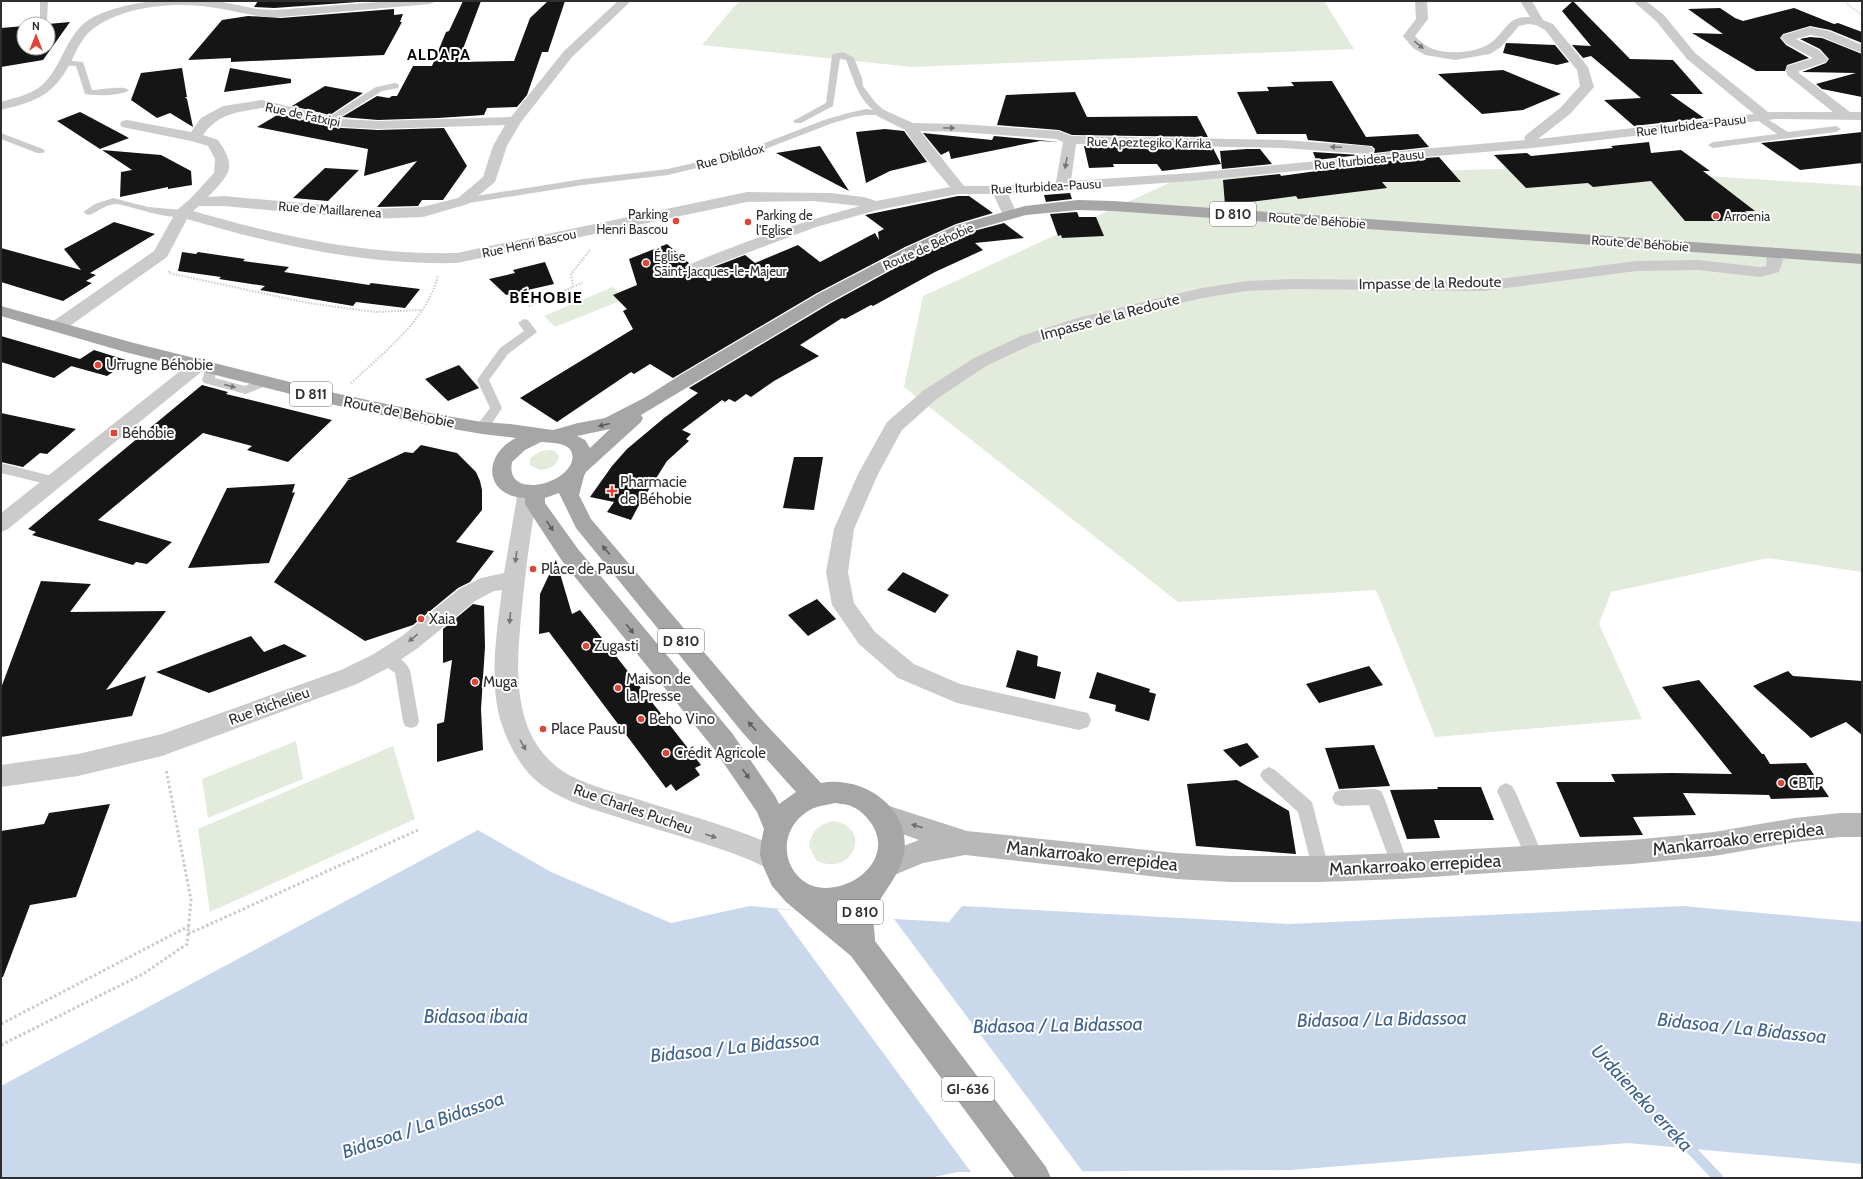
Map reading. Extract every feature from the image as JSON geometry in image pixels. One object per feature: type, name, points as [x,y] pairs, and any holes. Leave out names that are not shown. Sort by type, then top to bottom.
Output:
[{"type":"main road","name":"Route de Béhobie","points":[[549,436],[578,429],[610,424],[651,402],[769,329],[912,251],[963,228],[1017,213],[1078,205],[1113,206],[1862,259]]},
{"type":"main road","name":"D 811","points":[[1,311],[131,348],[206,365]]},
{"type":"main road","name":"Route de Behobie","points":[[206,365],[264,382],[330,398],[482,428],[510,430],[549,436]]},
{"type":"main road","name":"Route de Béhobie","points":[[578,472],[651,402]]},
{"type":"main road","points":[[482,428],[494,449],[500,466],[500,475],[505,483],[514,488],[531,492],[554,488],[578,472],[584,458],[582,450],[577,443],[568,438],[549,436],[519,444],[510,451],[500,466]]},
{"type":"main road","name":"D 810","points":[[578,472],[569,495],[583,523],[751,725],[816,795]]},
{"type":"main road","name":"D 810","points":[[531,492],[535,504],[570,556],[723,741],[766,804],[777,828]]},
{"type":"main road","points":[[835,792],[854,795],[870,803],[883,816],[890,832],[891,848],[881,873],[862,892],[846,900],[811,900],[796,893],[785,883],[777,871],[773,858],[773,843],[777,828],[787,814],[800,802],[816,795],[835,792]]},
{"type":"main road","name":"Mankarroako errepidea","points":[[883,816],[967,843],[1176,866],[1230,869],[1320,869],[1535,858],[1714,844],[1795,830],[1840,826],[1862,826]]},
{"type":"main road","name":"Mankarroako errepidea","points":[[881,873],[922,851],[943,846],[967,843]]},
{"type":"main road","name":"D 810","points":[[861,946],[860,909],[881,873]]},
{"type":"main road","name":"D 810","points":[[796,893],[809,902],[861,946],[900,999]]},
{"type":"main road","name":"GI-636","points":[[900,999],[1035,1178]]},
{"type":"street","points":[[1,106],[34,95],[45,89],[64,63],[76,38],[90,24],[102,18],[136,8],[172,3],[208,3],[248,12],[276,14],[430,1]]},
{"type":"street","name":"Rue de Maillarenea","points":[[195,202],[223,201],[369,214],[423,212],[463,201],[490,179],[500,146],[515,121],[568,54],[625,1]]},
{"type":"street","points":[[1421,1],[1422,19],[1410,36],[1417,45],[1428,52],[1455,56],[1486,51],[1497,44],[1515,23],[1528,20],[1539,22],[1549,27],[1583,70],[1587,87],[1565,111],[1531,138],[1533,144]]},
{"type":"street","points":[[1526,1],[1539,22]]},
{"type":"street","points":[[1639,1],[1660,18],[1691,56],[1762,116]]},
{"type":"street","points":[[1846,115],[1793,75],[1792,69],[1822,59],[1818,55],[1793,43],[1787,38],[1810,31],[1825,34],[1862,49]]},
{"type":"street","name":"Rue de Fatxipi","points":[[194,137],[206,121],[228,109],[262,104],[342,123],[378,125],[515,121]]},
{"type":"street","points":[[882,112],[910,127],[923,146],[957,187]]},
{"type":"street","name":"Rue Iturbidea-Pausu","points":[[694,268],[732,252],[811,224],[876,206],[957,187],[999,190],[1198,176],[1351,162],[1388,156],[1533,144],[1762,116],[1862,116]]},
{"type":"street","points":[[58,326],[161,254],[182,213],[195,202],[221,174],[222,159],[213,143],[194,137],[127,124]]},
{"type":"street","name":"Rue Apeztegiko Karrika","points":[[910,127],[960,128],[1059,135],[1070,140],[1283,144],[1360,149],[1388,156]]},
{"type":"street","points":[[1065,185],[1063,180],[1070,140]]},
{"type":"street","points":[[1017,213],[1019,188]]},
{"type":"street","points":[[999,190],[1017,213]]},
{"type":"street","name":"Rue Henri Bascou","points":[[182,213],[249,233],[340,250],[396,258],[441,259],[457,258],[747,197],[795,196],[840,199],[867,202],[876,206]]},
{"type":"street","name":"Impasse de la Redoute","points":[[1079,720],[956,693],[906,671],[867,638],[843,606],[837,572],[844,529],[868,474],[894,426],[931,394],[980,362],[1027,340],[1081,322],[1202,293],[1246,286],[1293,284],[1483,286],[1636,266],[1698,265],[1760,272],[1773,269],[1775,260],[1771,252]]},
{"type":"street","points":[[1,524],[206,365]]},
{"type":"street","name":"Rue Charles Pucheu","points":[[531,492],[521,521],[513,579],[507,646],[507,682],[510,706],[517,734],[525,748],[539,767],[568,788],[752,848],[773,858]]},
{"type":"street","name":"Rue Richelieu","points":[[1,776],[78,764],[162,745],[378,663],[410,641],[449,609],[475,591],[490,584],[513,579]]},
{"type":"lane","points":[[44,1],[44,16]]},
{"type":"lane","points":[[798,121],[830,104],[836,56],[850,58],[858,78],[859,86],[872,104],[882,112]]},
{"type":"lane","points":[[64,63],[80,64],[88,92],[101,93],[125,90]]},
{"type":"lane","points":[[329,120],[379,89],[395,86]]},
{"type":"lane","name":"Rue Dibildox","points":[[463,201],[583,182],[668,172],[747,153],[828,122],[851,115],[866,112],[882,112]]},
{"type":"lane","points":[[1762,116],[1785,135]]},
{"type":"lane","points":[[1713,145],[1836,129]]},
{"type":"lane","points":[[1,136],[40,151]]},
{"type":"lane","points":[[88,212],[104,203],[120,201],[147,210],[182,213]]},
{"type":"lane","points":[[482,428],[496,408],[483,380],[504,351],[531,332],[524,323]]},
{"type":"lane","points":[[1,468],[54,482]]},
{"type":"lane","points":[[378,663],[402,670],[411,721]]},
{"type":"lane","points":[[1269,775],[1306,808],[1320,869]]},
{"type":"lane","points":[[1506,791],[1535,858]]},
{"type":"lane","points":[[1341,798],[1376,797],[1400,866]]},
{"type":"path","points":[[1848,1],[1847,4],[1862,15]]},
{"type":"path","points":[[573,287],[571,274],[606,230],[604,227]]},
{"type":"path","points":[[161,254],[169,273],[230,285],[269,295],[375,312],[422,310]]},
{"type":"path","points":[[348,386],[415,320],[433,293],[438,280],[438,270],[441,259]]},
{"type":"path","points":[[524,323],[517,311],[582,283]]},
{"type":"path","points":[[1,1045],[143,974],[187,944],[191,900],[162,745]]},
{"type":"path","points":[[188,934],[418,830]]},
{"type":"path","points":[[1,1024],[189,926]]},
{"type":"green space","points":[[739,1],[1324,1],[1354,49],[912,67],[702,45]]},
{"type":"green space","points":[[1570,167],[1862,186],[1862,572],[1768,558],[1611,592],[1599,624],[1642,719],[1435,737],[1376,590],[1178,602],[904,387],[923,296],[1180,178]]},
{"type":"green space","points":[[613,287],[625,299],[555,327],[544,316]]},
{"type":"green space","points":[[541,451],[555,451],[559,456],[555,465],[547,469],[540,470],[530,465],[530,458]]},
{"type":"green space","points":[[296,741],[303,779],[208,818],[202,779]]},
{"type":"green space","points":[[393,746],[415,819],[210,912],[198,829]]},
{"type":"green space","points":[[834,821],[846,826],[853,833],[855,842],[853,851],[847,858],[839,863],[828,864],[816,860],[809,846],[814,832],[820,826]]},
{"type":"water","name":"Bidasoa ibaia","points":[[478,830],[551,872],[671,923],[750,906],[894,919],[949,922],[962,906],[1288,924],[1683,906],[1862,922],[1862,1164],[1628,1143],[1291,1170],[958,1172],[929,1178],[1,1178],[1,1086]]},
{"type":"pier","points":[[777,909],[894,919],[1083,1172],[971,1172]]},
{"type":"building","points":[[258,1],[372,1],[274,8],[254,7]]},
{"type":"building","points":[[463,1],[481,1],[458,62],[514,61],[530,18],[548,1],[565,1],[548,52],[542,52],[527,95],[517,107],[487,108],[484,115],[438,118],[378,120],[342,117],[377,96],[389,98],[392,96],[397,96],[413,66],[432,66],[446,32],[449,31]]},
{"type":"building","points":[[1573,1],[1630,59],[1673,60],[1703,94],[1670,94],[1704,118],[1634,126],[1604,100],[1641,98],[1591,56],[1583,58],[1572,45],[1591,46],[1562,11]]},
{"type":"building","points":[[1720,8],[1735,18],[1743,21],[1794,8],[1834,24],[1838,23],[1862,32],[1862,43],[1830,30],[1810,26],[1783,34],[1780,38],[1786,45],[1809,58],[1787,65],[1785,71],[1756,71],[1692,33],[1723,34],[1688,9]]},
{"type":"building","points":[[394,9],[394,15],[403,14],[400,22],[402,22],[384,55],[231,62],[231,58],[188,60],[222,20],[248,16],[281,18]]},
{"type":"building","points":[[70,22],[56,42],[56,23]]},
{"type":"building","points":[[16,27],[16,56],[46,56],[43,60],[1,67],[1,28]]},
{"type":"building","points":[[1810,37],[1822,38],[1862,54],[1862,97],[1822,89],[1816,84],[1856,73],[1802,72],[1826,63],[1829,59],[1820,49],[1800,39]]},
{"type":"building","points":[[1506,43],[1555,45],[1569,62],[1557,65],[1503,53]]},
{"type":"building","points":[[182,68],[187,97],[185,97],[187,99],[193,127],[170,113],[157,118],[131,100],[141,73]]},
{"type":"building","points":[[230,68],[291,79],[291,83],[224,92]]},
{"type":"building","points":[[1503,70],[1561,94],[1523,110],[1482,114],[1438,74]]},
{"type":"building","points":[[1332,81],[1366,137],[1418,134],[1429,147],[1374,153],[1375,149],[1372,146],[1308,140],[1306,134],[1257,134],[1237,92],[1269,91],[1267,87],[1294,86],[1291,82]]},
{"type":"building","points":[[325,86],[363,93],[330,115],[292,106]]},
{"type":"building","points":[[1075,92],[1087,117],[1197,116],[1208,137],[1072,135],[1059,130],[997,125],[1006,95]]},
{"type":"building","points":[[80,112],[129,138],[100,149],[57,121]]},
{"type":"building","points":[[279,114],[342,128],[378,130],[444,128],[467,166],[443,200],[422,200],[418,206],[377,207],[417,161],[364,176],[368,149],[257,127]]},
{"type":"building","points":[[885,129],[904,131],[927,162],[890,171],[866,183],[856,132]]},
{"type":"building","points":[[1862,132],[1862,163],[1800,170],[1761,143]]},
{"type":"building","points":[[923,133],[992,140],[994,136],[1059,142],[1040,141],[951,159],[949,151],[941,155]]},
{"type":"building","points":[[1649,142],[1651,153],[1681,150],[1710,171],[1703,171],[1755,211],[1745,211],[1755,221],[1685,221],[1651,181],[1593,187],[1588,183],[1526,188],[1494,155],[1527,153],[1531,156],[1613,148],[1611,146]]},
{"type":"building","points":[[820,146],[849,191],[776,153]]},
{"type":"building","points":[[1084,146],[1213,148],[1221,164],[1162,171],[1157,164],[1113,164],[1114,167],[1089,168]]},
{"type":"building","points":[[1260,149],[1272,164],[1222,169],[1220,151]]},
{"type":"building","points":[[102,150],[161,155],[191,171],[192,185],[168,189],[168,187],[120,197],[121,172],[132,170]]},
{"type":"building","points":[[1313,152],[1360,155],[1316,160]]},
{"type":"building","points":[[1439,157],[1461,182],[1382,182],[1387,188],[1298,199],[1296,196],[1250,202],[1250,207],[1225,205],[1223,180],[1280,174],[1281,176],[1388,161]]},
{"type":"building","points":[[325,168],[359,170],[328,201],[293,198]]},
{"type":"building","points":[[1070,193],[1072,199],[1046,202],[1044,195]]},
{"type":"building","points":[[958,196],[969,196],[993,213],[956,224],[905,247],[817,293],[673,378],[650,364],[634,374],[631,372],[557,422],[520,398],[633,329],[623,311],[627,309],[613,295],[637,285],[629,259],[667,244],[689,263],[685,267],[687,272],[695,274],[745,255],[755,263],[798,245],[820,262],[875,233],[879,240],[878,232],[884,229],[865,215]]},
{"type":"building","points":[[1077,212],[1079,217],[1096,217],[1104,236],[1062,238],[1061,235],[1058,236],[1050,214]]},
{"type":"building","points":[[114,222],[155,234],[90,273],[96,275],[86,281],[92,283],[63,301],[1,282],[1,248],[81,270],[64,249]]},
{"type":"building","points":[[1004,223],[1024,238],[975,243],[983,250],[935,272],[873,306],[871,305],[845,319],[842,318],[800,345],[819,356],[774,381],[751,397],[746,394],[735,402],[729,399],[725,402],[722,400],[682,430],[691,434],[686,439],[689,441],[667,461],[631,520],[607,512],[614,502],[590,497],[612,466],[627,449],[664,418],[698,393],[689,388],[831,303],[919,255],[970,232]]},
{"type":"building","points":[[182,252],[196,254],[198,252],[245,259],[243,261],[289,267],[284,272],[369,285],[371,283],[420,289],[405,308],[356,302],[353,306],[260,290],[265,286],[219,279],[221,277],[178,271]]},
{"type":"building","points":[[545,262],[554,284],[506,295],[489,279],[515,273],[513,270]]},
{"type":"building","points":[[1,336],[80,359],[94,350],[129,361],[107,376],[71,366],[54,378],[1,362]]},
{"type":"building","points":[[459,365],[479,388],[448,401],[425,379]]},
{"type":"building","points":[[202,385],[228,392],[226,394],[332,420],[288,462],[247,450],[252,446],[203,433],[98,520],[172,542],[147,564],[136,562],[133,565],[32,535],[36,532],[28,529]]},
{"type":"building","points":[[1,413],[76,429],[47,454],[40,453],[23,467],[1,462]]},
{"type":"building","points":[[421,445],[457,453],[476,472],[482,490],[482,510],[456,542],[494,551],[470,582],[458,588],[413,625],[365,641],[274,582],[348,480],[352,480],[347,479],[405,452],[413,453]]},
{"type":"building","points":[[794,457],[823,457],[814,510],[783,508]]},
{"type":"building","points":[[295,484],[292,493],[295,492],[269,563],[188,568],[227,488]]},
{"type":"building","points":[[556,560],[572,614],[580,610],[701,765],[695,768],[700,775],[676,791],[671,784],[666,788],[549,632],[539,634],[540,594]]},
{"type":"building","points":[[903,572],[949,595],[935,613],[887,590]]},
{"type":"building","points":[[41,581],[91,584],[70,612],[166,611],[106,690],[146,676],[132,716],[1,737],[1,688]]},
{"type":"building","points":[[817,599],[836,619],[808,636],[788,615]]},
{"type":"building","points":[[473,604],[484,606],[485,647],[481,709],[483,750],[437,762],[437,724],[444,722],[452,660],[443,663],[443,629]]},
{"type":"building","points":[[251,636],[264,652],[284,644],[307,656],[209,693],[156,672]]},
{"type":"building","points":[[1017,650],[1038,656],[1037,666],[1061,672],[1055,699],[1006,687]]},
{"type":"building","points":[[1369,666],[1383,685],[1319,703],[1306,684]]},
{"type":"building","points":[[1788,671],[1793,676],[1862,681],[1862,735],[1846,722],[1811,738],[1753,686]]},
{"type":"building","points":[[1097,672],[1150,689],[1149,692],[1156,694],[1149,721],[1115,711],[1116,705],[1089,698]]},
{"type":"building","points":[[1699,680],[1762,754],[1764,754],[1770,764],[1806,763],[1829,797],[1771,799],[1769,795],[1683,793],[1696,815],[1633,817],[1643,835],[1580,837],[1556,782],[1615,782],[1611,774],[1732,774],[1662,687]]},
{"type":"building","points":[[1247,743],[1259,757],[1240,767],[1223,750]]},
{"type":"building","points":[[1374,745],[1390,786],[1339,789],[1325,748]]},
{"type":"building","points":[[1237,780],[1289,811],[1296,854],[1196,846],[1187,784]]},
{"type":"building","points":[[1437,787],[1481,787],[1494,820],[1434,820],[1440,838],[1407,839],[1390,790],[1438,789]]},
{"type":"building","points":[[110,804],[76,897],[30,905],[3,977],[1,977],[1,831],[44,824],[49,813]]},
{"type":"waterway","name":"Urdaieneko erreka","points":[[1683,1141],[1718,1178]]},
{"type":"place","name":"Arroenia","points":[[1716,216]]},
{"type":"place","name":"Parking Henri Bascou","points":[[676,221]]},
{"type":"place","name":"Parking de l'Eglise","points":[[748,222]]},
{"type":"place","name":"Église Saint-Jacques-le-Majeur","points":[[646,263]]},
{"type":"place","name":"Urrugne Béhobie","points":[[98,365]]},
{"type":"place","name":"Béhobie","points":[[114,433]]},
{"type":"place","name":"Pharmacie de Béhobie","points":[[612,491]]},
{"type":"place","name":"Place de Pausu","points":[[533,569]]},
{"type":"place","name":"Xaia","points":[[421,619]]},
{"type":"place","name":"Zugasti","points":[[586,646]]},
{"type":"place","name":"Muga","points":[[475,682]]},
{"type":"place","name":"Maison de la Presse","points":[[618,688]]},
{"type":"place","name":"Beho Vino","points":[[641,719]]},
{"type":"place","name":"Place Pausu","points":[[543,729]]},
{"type":"place","name":"Crédit Agricole","points":[[666,753]]},
{"type":"place","name":"CBTP","points":[[1781,783]]},
{"type":"district","name":"ALDAPA","points":[[439,54]]},
{"type":"district","name":"BÉHOBIE","points":[[546,297]]},
{"type":"water label","name":"Bidasoa / La Bidassoa","points":[[1382,1019]]},
{"type":"water label","name":"Bidasoa / La Bidassoa","points":[[1058,1025]]},
{"type":"water label","name":"Bidasoa / La Bidassoa","points":[[1742,1028]]},
{"type":"water label","name":"Bidasoa / La Bidassoa","points":[[735,1047]]},
{"type":"water label","name":"Bidasoa / La Bidassoa","points":[[423,1125]]}]
